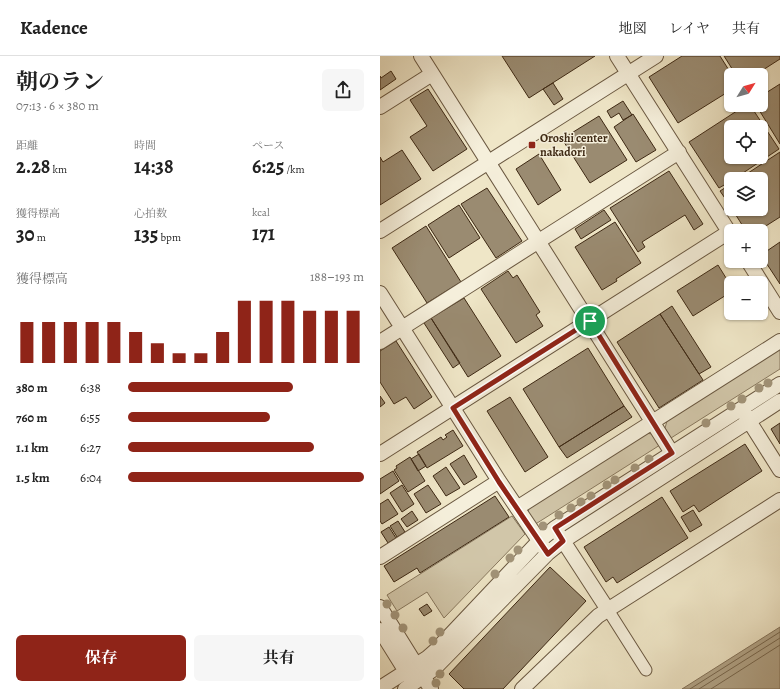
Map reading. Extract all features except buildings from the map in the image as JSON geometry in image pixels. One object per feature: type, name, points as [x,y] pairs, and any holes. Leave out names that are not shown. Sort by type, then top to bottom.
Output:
[{"type":"street","points":[[421,56],[590,321],[672,453]]},
{"type":"street","points":[[617,56],[724,224]]},
{"type":"street","points":[[380,231],[656,56]]},
{"type":"street","points":[[380,107],[432,74]]},
{"type":"street","points":[[380,342],[679,152]]},
{"type":"street","points":[[380,454],[724,238]]},
{"type":"street","points":[[752,268],[780,312]]},
{"type":"street","points":[[380,292],[499,482],[548,554]]},
{"type":"street","points":[[517,508],[780,341]]},
{"type":"street","points":[[416,681],[435,651],[539,541],[555,528],[780,384]]},
{"type":"street","points":[[380,688],[416,681],[444,659],[548,554],[563,541],[780,401]]},
{"type":"street","points":[[742,409],[780,470]]},
{"type":"street","points":[[380,557],[499,482]]},
{"type":"street","points":[[522,689],[598,616],[780,500]]},
{"type":"street","points":[[555,528],[646,670]]},
{"type":"street","points":[[380,607],[416,681]]},
{"type":"street","points":[[380,630],[416,681]]},
{"type":"shaded area","points":[[780,349],[780,369],[671,438],[665,428],[667,421]]},
{"type":"shaded area","points":[[644,433],[653,434],[660,445],[534,525],[528,515],[529,506]]},
{"type":"shaded area","points":[[512,516],[525,534],[444,618],[427,592],[397,611],[387,595]]},
{"type":"water","points":[[780,627],[780,689],[682,689]]},
{"type":"place","name":"Oroshi center nakadori","points":[[532,145]]},
{"type":"route","points":[[590,321],[672,453],[555,528],[563,541],[548,554],[499,482],[453,408],[590,321]]}]
